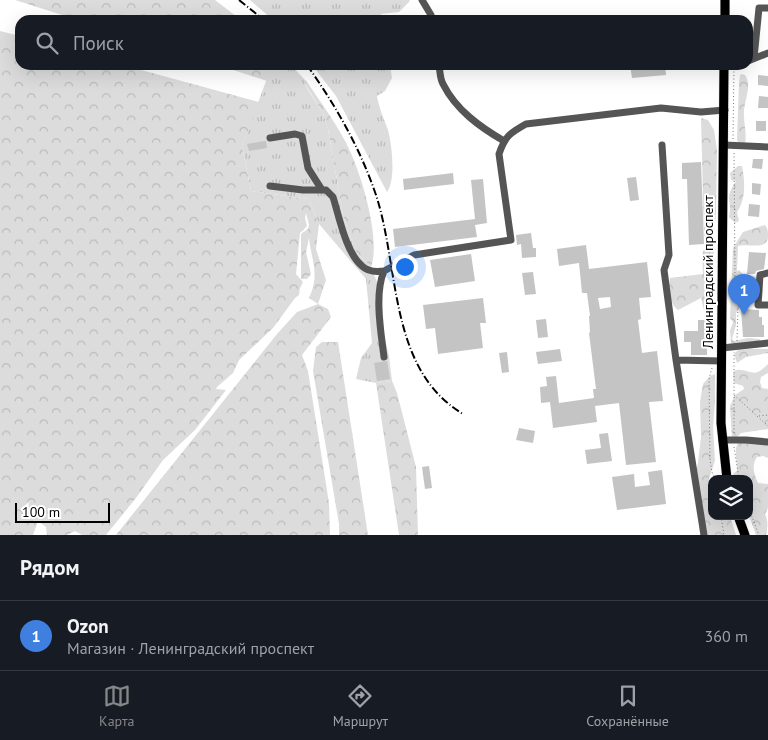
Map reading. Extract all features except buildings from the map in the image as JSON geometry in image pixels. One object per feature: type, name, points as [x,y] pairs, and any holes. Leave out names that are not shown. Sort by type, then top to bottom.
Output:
[{"type":"main road","points":[[725,0],[725,15]]},
{"type":"main road","name":"Ленинградский проспект","points":[[724,70],[725,110],[729,146],[722,348],[717,361],[722,440],[726,475]]},
{"type":"main road","points":[[739,520],[745,535]]},
{"type":"street","points":[[422,0],[431,15]]},
{"type":"street","points":[[753,48],[760,8],[757,0]]},
{"type":"street","points":[[760,8],[768,8]]},
{"type":"street","points":[[753,58],[768,53]]},
{"type":"street","points":[[440,70],[442,83],[455,102],[485,130],[504,141]]},
{"type":"street","points":[[270,186],[302,190],[326,190],[333,196],[351,253],[362,267],[374,272],[384,271],[414,255],[511,240],[499,154],[504,141],[511,132],[526,124],[661,108],[701,112],[725,110]]},
{"type":"street","points":[[270,138],[295,134],[302,136],[308,168],[322,190]]},
{"type":"street","points":[[662,145],[669,255],[664,270],[676,360],[704,535]]},
{"type":"street","points":[[729,146],[768,147]]},
{"type":"street","points":[[384,271],[380,284],[379,316],[384,357]]},
{"type":"street","points":[[768,273],[760,275],[758,305],[768,305]]},
{"type":"street","points":[[722,348],[767,342]]},
{"type":"street","points":[[676,360],[717,361]]},
{"type":"street","points":[[722,440],[768,442]]},
{"type":"path","points":[[734,70],[729,146],[738,306],[734,440],[738,475]]},
{"type":"path","points":[[738,306],[758,305]]},
{"type":"path","points":[[713,475],[710,454],[709,379],[717,361]]},
{"type":"path","points":[[734,395],[768,426]]},
{"type":"path","points":[[758,416],[768,415]]},
{"type":"path","points":[[753,519],[759,535]]},
{"type":"path","points":[[722,520],[724,535]]},
{"type":"green space","points":[[15,0],[215,0],[234,15],[62,15]]},
{"type":"green space","points":[[250,0],[410,1],[399,12],[381,15],[267,15]]},
{"type":"green space","points":[[0,31],[15,35],[15,70],[141,70],[259,102],[242,146],[251,191],[309,199],[319,224],[316,249],[326,280],[318,304],[309,298],[315,275],[309,238],[306,252],[311,274],[307,279],[301,279],[301,234],[308,229],[309,225],[306,213],[307,226],[300,233],[296,274],[303,282],[299,295],[273,328],[239,360],[233,373],[217,387],[216,389],[226,390],[195,430],[163,460],[106,535],[82,535],[75,531],[67,535],[47,535],[46,527],[38,521],[33,535],[0,535]]},
{"type":"green space","points":[[233,70],[270,70],[267,81]]},
{"type":"green space","points":[[270,70],[296,70],[307,82],[305,85],[323,113],[328,129],[343,215],[356,252],[371,267],[382,294],[384,335],[392,381],[376,383],[356,379],[361,358],[372,343],[366,279],[319,224],[309,199],[251,191],[242,146]]},
{"type":"green space","points":[[316,70],[391,70],[392,78],[385,91],[377,96],[388,130],[392,153],[392,179],[387,192],[336,96]]},
{"type":"green space","points":[[740,75],[745,75],[748,84],[744,110],[746,137],[745,144],[739,144],[737,140],[739,82]]},
{"type":"green space","points":[[307,82],[341,133],[360,176],[369,209],[374,241],[371,267],[356,252],[343,215],[328,129],[323,113],[305,84]]},
{"type":"green space","points":[[701,118],[708,120],[714,130],[717,150],[714,230],[704,236]]},
{"type":"green space","points":[[738,166],[742,166],[744,190],[742,202],[737,212],[739,221],[735,223],[729,217],[729,196],[736,181],[731,180],[730,173]]},
{"type":"green space","points":[[765,225],[768,230],[768,236],[765,243],[757,246],[738,246],[737,271],[739,270],[749,276],[761,276],[761,290],[752,289],[749,282],[740,284],[743,297],[739,303],[741,306],[736,313],[736,325],[732,339],[734,341],[748,338],[760,339],[760,341],[733,345],[731,343],[730,331],[733,322],[730,318],[733,248],[743,232]]},
{"type":"green space","points":[[707,244],[712,246],[714,251],[714,315],[712,318],[706,318],[701,298],[678,310],[672,303],[669,291],[670,278],[703,274],[703,254]]},
{"type":"green space","points":[[318,304],[328,309],[331,317],[302,355],[308,371],[329,503],[330,535],[116,535],[277,334],[297,312]]},
{"type":"green space","points":[[322,342],[338,342],[368,535],[339,535],[339,524],[313,371],[316,347]]},
{"type":"green space","points":[[768,349],[768,353],[746,357],[737,363],[734,354],[738,350]]},
{"type":"green space","points":[[768,364],[768,373],[761,377],[760,382],[762,388],[768,389],[768,429],[741,433],[732,439],[730,406],[735,395],[744,389],[743,386],[734,383],[734,371],[741,370],[755,373]]},
{"type":"green space","points":[[715,374],[713,428],[715,461],[710,475],[708,475],[708,520],[731,520],[736,535],[700,535],[697,470],[701,437],[700,402],[703,384],[710,376]]},
{"type":"green space","points":[[392,381],[397,393],[416,467],[418,535],[399,535],[376,383]]},
{"type":"green space","points":[[768,440],[768,458],[763,456],[757,457],[754,467],[758,483],[768,484],[768,508],[765,514],[767,519],[766,535],[756,535],[750,520],[753,520],[753,475],[733,474],[737,471],[736,450],[738,443]]},
{"type":"railway","points":[[239,0],[258,15]]},
{"type":"railway","points":[[310,70],[346,128],[370,178],[384,224],[400,315],[409,344],[421,371],[439,395],[463,414]]},
{"type":"place","name":"Ozon","points":[[744,315]]}]
